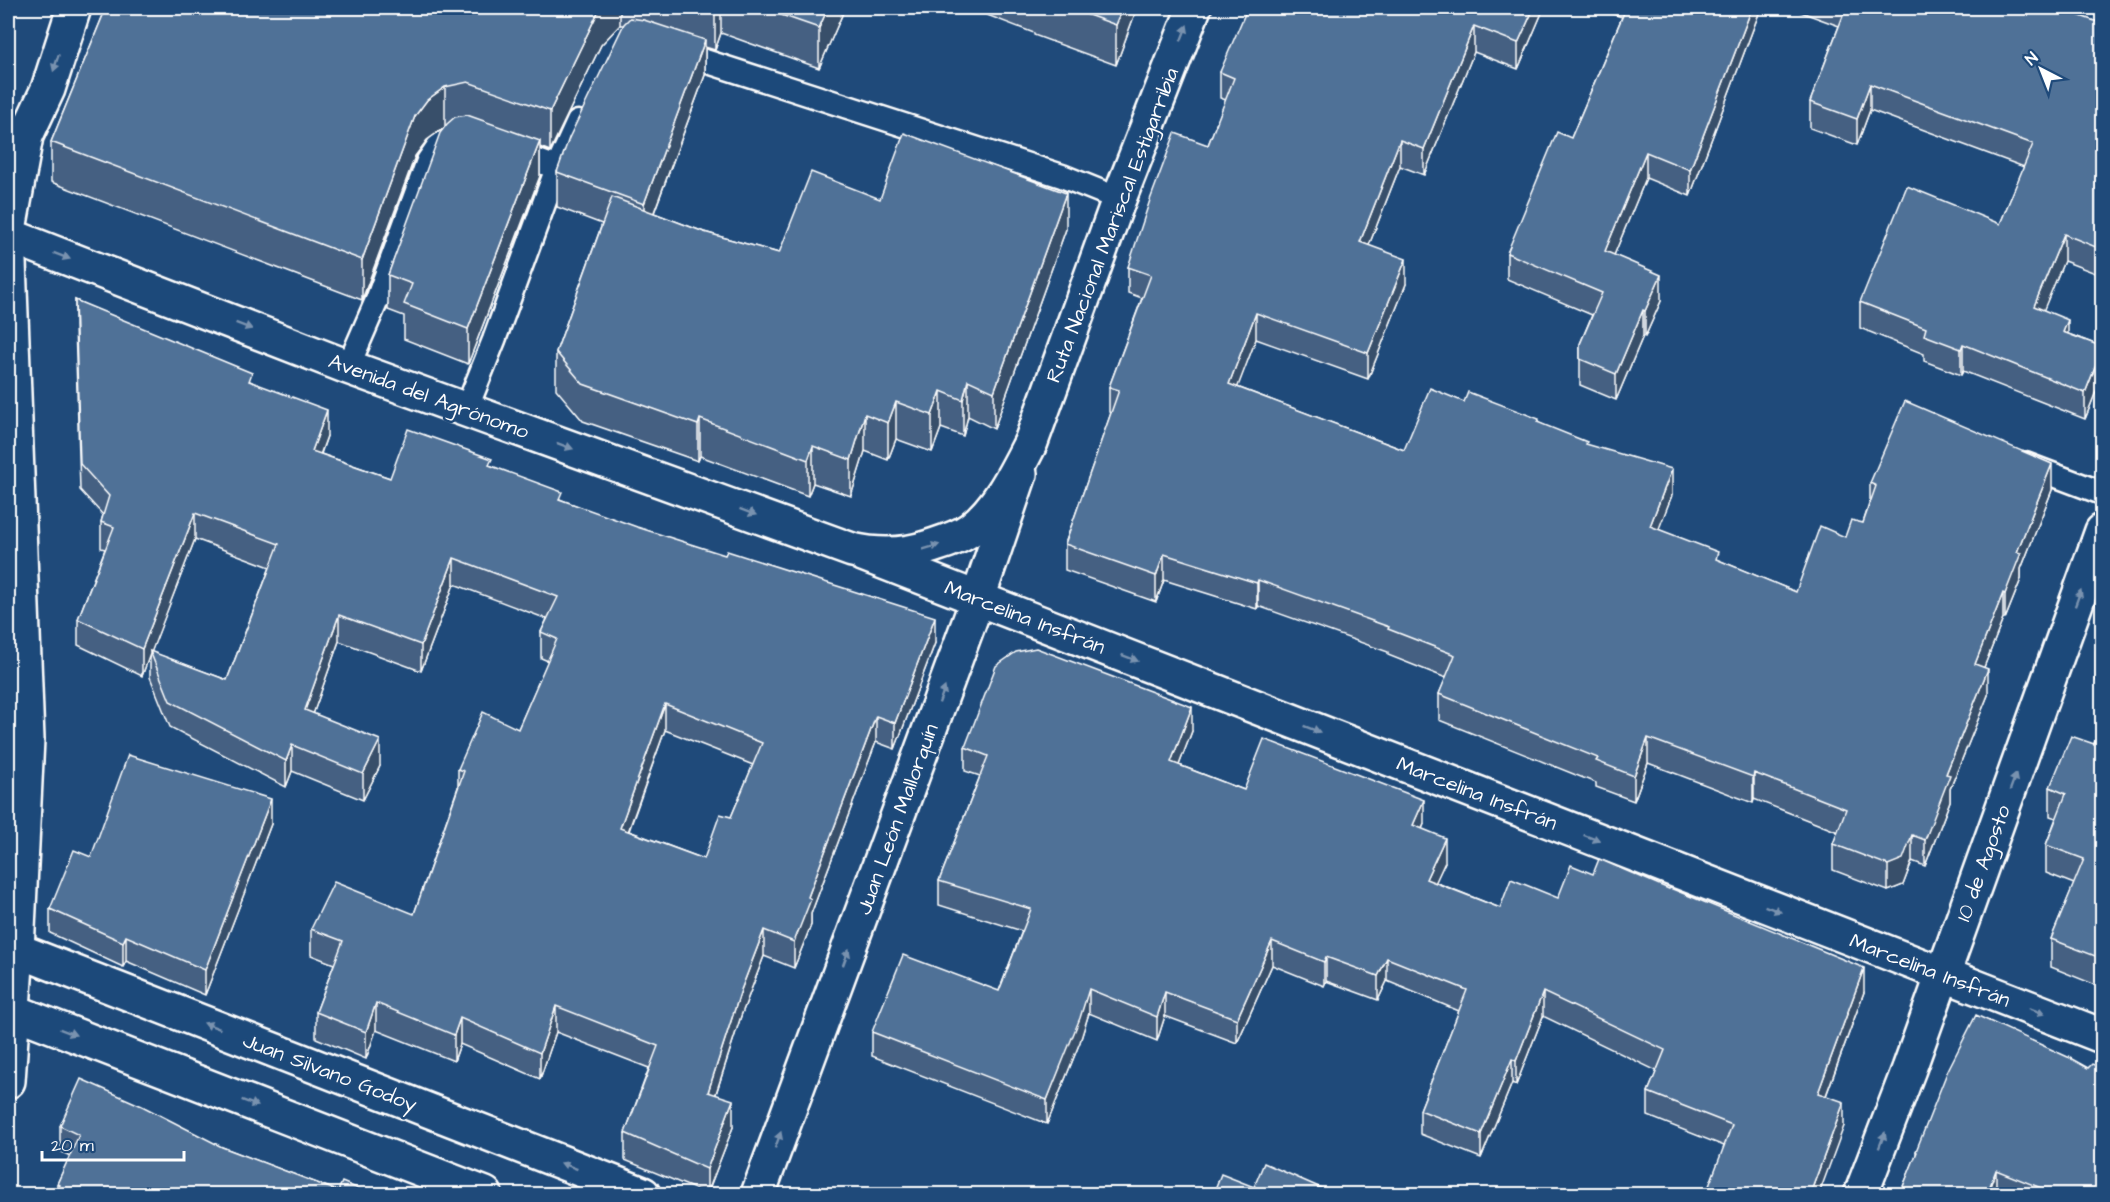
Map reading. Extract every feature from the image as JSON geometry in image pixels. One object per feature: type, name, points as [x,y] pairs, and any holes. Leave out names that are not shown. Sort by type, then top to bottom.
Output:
[{"type":"main road","points":[[8,1081],[17,950],[17,744],[8,234],[26,136],[48,89],[74,8]]},
{"type":"main road","name":"Ruta Nacional Mariscal Estigarribia","points":[[1031,442],[1119,199],[1194,8]]},
{"type":"main road","name":"Avenida del Agrónomo","points":[[8,234],[348,367],[852,550]]},
{"type":"main road","points":[[852,550],[897,555],[950,540],[970,529],[989,512],[1004,492],[1031,442]]},
{"type":"main road","name":"Juan León Mallorquín","points":[[758,1194],[978,598],[1031,442]]},
{"type":"main road","name":"10 de Agosto","points":[[1860,1194],[1943,975],[2103,531]]},
{"type":"main road","name":"Marcelina Insfrán","points":[[852,550],[2103,1036]]},
{"type":"main road","name":"Juan Silvano Godoy","points":[[17,950],[644,1194]]},
{"type":"main road","points":[[13,1011],[485,1194]]},
{"type":"lane","points":[[658,46],[1062,176],[1119,199]]},
{"type":"lane","points":[[466,410],[494,340],[556,168],[587,104]]},
{"type":"lane","points":[[348,367],[377,300],[429,161],[439,145],[453,137],[469,136]]},
{"type":"lane","points":[[491,144],[556,168]]},
{"type":"lane","points":[[2002,454],[2053,476],[2103,493]]},
{"type":"building","points":[[106,8],[600,8],[550,111],[468,82],[445,87],[427,100],[415,116],[362,260],[51,142]]},
{"type":"building","points":[[761,8],[828,8],[819,28]]},
{"type":"building","points":[[1069,8],[1123,8],[1116,25]]},
{"type":"building","points":[[1256,8],[1534,8],[1518,43],[1474,26],[1424,149],[1400,140],[1360,242],[1406,259],[1368,353],[1256,313],[1229,384],[1404,450],[1430,388],[1464,402],[1468,392],[1539,419],[1537,422],[1587,442],[1586,444],[1672,469],[1650,526],[1718,552],[1716,559],[1796,592],[1820,526],[1845,537],[1851,520],[1863,523],[1876,486],[1870,483],[1905,401],[2052,464],[2017,552],[2021,553],[1975,664],[1988,669],[1946,774],[1950,775],[1925,840],[1912,835],[1903,859],[1888,865],[1833,844],[1846,809],[1754,773],[1753,777],[1648,738],[1634,776],[1596,761],[1598,758],[1439,694],[1455,655],[1388,629],[1389,627],[1258,580],[1257,583],[1164,554],[1156,576],[1065,544],[1119,390],[1109,387],[1151,275],[1128,267],[1150,200],[1175,133],[1208,145],[1234,78],[1220,72],[1247,9],[1255,11]]},
{"type":"building","points":[[1626,8],[1752,8],[1690,170],[1646,152],[1605,251],[1661,275],[1645,311],[1643,310],[1616,374],[1580,359],[1580,344],[1602,293],[1507,253],[1557,132],[1571,138]]},
{"type":"building","points":[[1846,8],[2058,8],[2103,24],[2103,250],[2064,234],[2034,306],[2068,320],[2063,332],[2103,347],[2085,393],[1963,344],[1961,349],[1924,335],[1926,328],[1860,302],[1907,186],[2000,224],[2033,144],[1870,84],[1857,119],[1810,102]]},
{"type":"building","points":[[630,18],[644,20],[705,40],[644,204],[557,172],[569,138],[624,24]]},
{"type":"building","points":[[467,115],[540,141],[468,329],[404,304],[412,284],[388,275],[440,133],[455,117]]},
{"type":"building","points":[[904,133],[1066,193],[994,392],[968,380],[963,400],[941,391],[932,415],[896,402],[888,423],[865,414],[851,460],[813,446],[808,460],[700,419],[698,425],[583,384],[556,352],[612,197],[704,232],[779,253],[811,172],[880,199]]},
{"type":"building","points":[[75,300],[252,373],[249,381],[327,410],[312,451],[390,478],[408,429],[492,459],[489,465],[562,492],[559,499],[637,527],[725,555],[727,551],[935,617],[895,723],[876,716],[808,897],[811,899],[794,942],[764,930],[741,990],[708,1092],[733,1100],[707,1169],[625,1133],[658,1046],[556,1006],[540,1053],[460,1018],[454,1035],[376,1003],[366,1032],[316,1012],[343,941],[311,929],[334,882],[414,914],[464,771],[458,769],[483,712],[518,729],[557,639],[541,632],[558,597],[454,558],[421,645],[339,615],[305,710],[380,740],[363,774],[292,745],[286,761],[170,701],[150,651],[227,680],[279,544],[195,513],[142,649],[78,619],[114,527],[101,522],[109,496],[80,464]],"holes":[[[665,704],[762,743],[731,817],[720,814],[704,859],[620,828]]]},
{"type":"building","points":[[2103,631],[2103,655],[2096,652]]},
{"type":"building","points":[[1036,648],[1192,707],[1171,762],[1244,790],[1264,739],[1424,800],[1413,825],[1445,838],[1426,879],[1500,908],[1511,879],[1558,898],[1571,865],[1593,874],[1599,859],[1864,968],[1818,1093],[1844,1102],[1810,1194],[1706,1194],[1732,1125],[1648,1092],[1665,1050],[1543,992],[1516,1061],[1512,1059],[1481,1134],[1420,1110],[1467,990],[1387,958],[1378,976],[1326,957],[1324,962],[1272,941],[1237,1019],[1165,992],[1157,1017],[1089,989],[1080,1018],[1047,1100],[872,1032],[903,955],[999,991],[1031,909],[939,881],[988,756],[965,747],[996,666],[1016,652]]},
{"type":"building","points":[[2103,717],[2103,959],[2051,939],[2084,859],[2046,845],[2066,794],[2050,787],[2071,736],[2094,744]]},
{"type":"building","points":[[128,755],[271,799],[205,970],[126,936],[123,942],[50,909],[74,850],[91,857]]},
{"type":"building","points":[[1976,1015],[2088,1068],[2092,1064],[2103,1068],[2103,1194],[2056,1194],[1996,1170],[1987,1194],[1900,1194],[1948,1070]]},
{"type":"building","points":[[81,1079],[142,1106],[222,1147],[338,1191],[342,1182],[371,1194],[56,1194],[60,1185],[57,1184],[79,1135],[60,1126]]},
{"type":"building","points":[[1264,1163],[1328,1191],[1327,1194],[1213,1194],[1221,1174],[1254,1187]]}]
